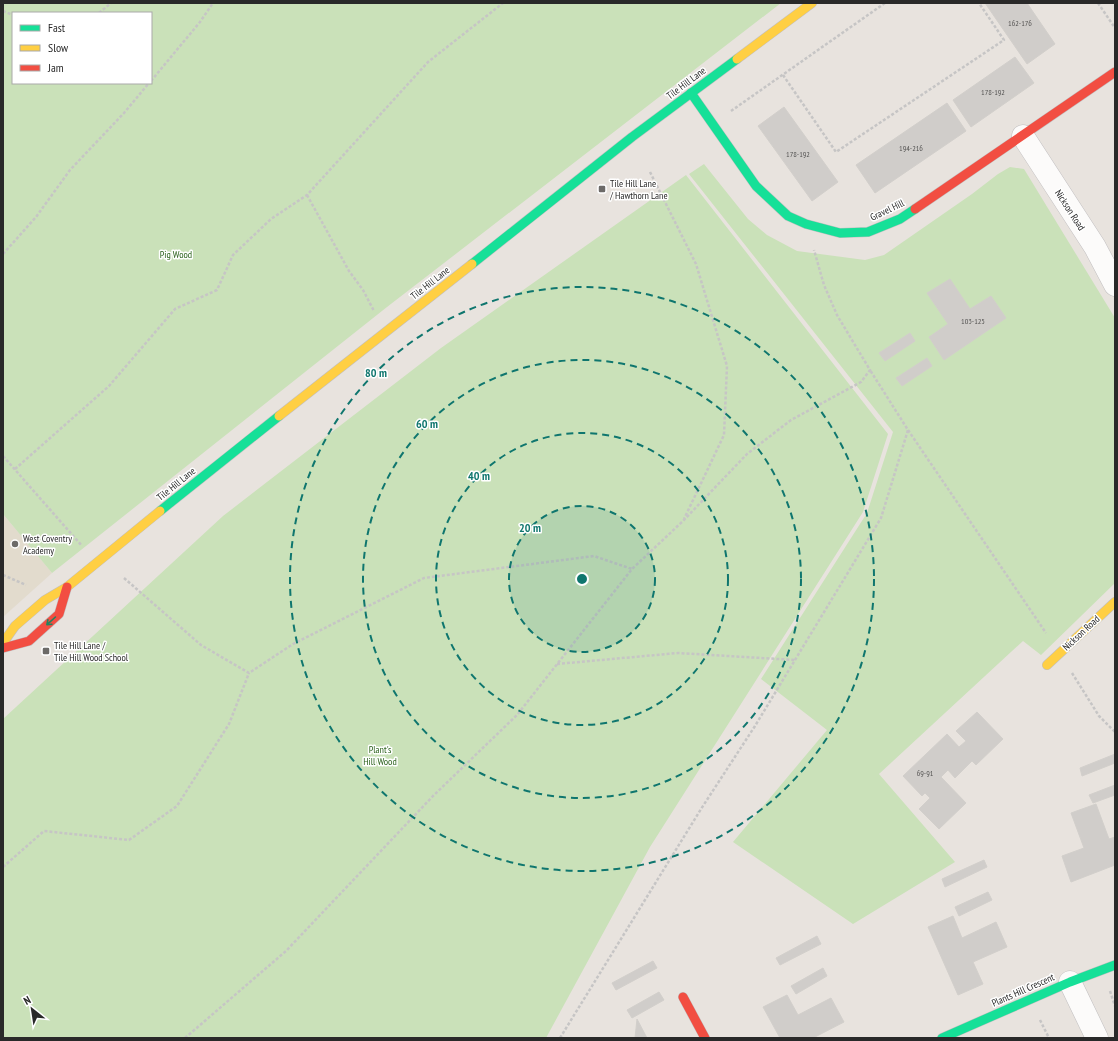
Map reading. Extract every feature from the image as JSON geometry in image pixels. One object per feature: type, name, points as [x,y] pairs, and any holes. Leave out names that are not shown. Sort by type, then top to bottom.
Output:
[{"type":"main road","name":"Tile Hill Lane","points":[[3,643],[15,626],[45,600],[67,587],[185,491],[691,93],[812,3]]},
{"type":"main road","name":"Gravel Hill","points":[[691,93],[756,186],[788,216],[806,224],[840,233],[868,232],[900,219],[1115,72]]},
{"type":"main road","points":[[3,648],[30,641],[59,614],[67,587]]},
{"type":"main road","name":"Nickson Road","points":[[1047,665],[1115,602]]},
{"type":"main road","name":"Plants Hill Crescent","points":[[942,1038],[1070,982],[1115,965]]},
{"type":"main road","points":[[683,996],[705,1038]]},
{"type":"street","name":"Nickson Road","points":[[1022,136],[1095,246],[1115,285]]},
{"type":"street","points":[[1070,982],[1097,1038]]},
{"type":"path","points":[[100,12],[110,3]]},
{"type":"path","points":[[152,80],[200,22],[213,3]]},
{"type":"path","points":[[15,469],[109,386],[139,353],[175,309],[217,290],[233,255],[271,219],[307,195],[428,62],[503,3]]},
{"type":"path","points":[[713,124],[885,3]]},
{"type":"path","points":[[783,75],[836,152],[1004,40],[979,3]]},
{"type":"path","points":[[1098,3],[1115,28]]},
{"type":"path","points":[[3,254],[36,217],[70,170],[124,113],[148,84]]},
{"type":"path","points":[[650,172],[696,264],[727,366],[724,435],[683,521]]},
{"type":"path","points":[[307,195],[349,271],[363,290],[374,311]]},
{"type":"path","points":[[806,224],[824,285],[837,315],[870,370],[908,430],[1060,654],[1099,716],[1115,732]]},
{"type":"path","points":[[185,1038],[286,951],[433,796],[517,715],[632,569],[683,521],[748,454],[791,420],[860,382],[870,370]]},
{"type":"path","points":[[560,1038],[795,660],[881,518],[908,430]]},
{"type":"path","points":[[3,456],[86,551]]},
{"type":"path","points":[[3,867],[44,831],[129,840],[177,806],[229,724],[248,673],[293,644],[424,578],[594,556],[632,569]]},
{"type":"path","points":[[3,575],[28,586]]},
{"type":"path","points":[[124,578],[201,645],[248,673]]},
{"type":"path","points":[[556,664],[678,653],[795,660]]},
{"type":"shaded area","name":"West Coventry Academy","points":[[3,514],[52,573],[3,617]]},
{"type":"green space","name":"Pig Wood","points":[[3,3],[781,3],[387,307],[52,573],[3,514]]},
{"type":"green space","points":[[704,164],[748,219],[767,235],[797,251],[865,260],[884,255],[1010,167],[1024,169],[1115,318],[1115,583],[1041,655],[1023,641],[879,774],[955,862],[853,924],[733,842],[827,730],[761,679],[867,513],[893,432],[689,174]]},
{"type":"green space","name":"Plant's Hill Wood","points":[[686,175],[888,434],[863,512],[650,847],[546,1038],[3,1038],[3,719],[223,516],[441,348]]},
{"type":"building","points":[[985,3],[1027,3],[1055,44],[1027,64]]},
{"type":"building","points":[[1015,57],[1034,83],[971,127],[953,100]]},
{"type":"building","points":[[947,103],[966,131],[875,193],[856,165]]},
{"type":"building","points":[[784,107],[838,182],[812,201],[758,126]]},
{"type":"building","points":[[950,279],[970,309],[991,296],[1006,318],[944,360],[929,337],[948,324],[927,293]]},
{"type":"building","points":[[910,333],[915,341],[885,361],[879,353]]},
{"type":"building","points":[[927,358],[932,366],[902,386],[896,378]]},
{"type":"building","points":[[977,712],[1003,739],[976,765],[972,761],[955,778],[948,770],[941,777],[966,803],[939,829],[919,809],[930,798],[925,793],[922,796],[903,776],[947,734],[959,747],[966,741],[956,731]]},
{"type":"building","points":[[1115,754],[1115,763],[1082,776],[1080,768]]},
{"type":"building","points":[[1115,785],[1115,795],[1093,803],[1089,795]]},
{"type":"building","points":[[1096,804],[1109,839],[1115,837],[1115,865],[1071,882],[1062,856],[1084,848],[1071,813]]},
{"type":"building","points":[[984,860],[987,867],[945,887],[942,879]]},
{"type":"building","points":[[988,892],[992,900],[959,916],[955,907]]},
{"type":"building","points":[[953,916],[962,938],[996,922],[1007,947],[973,962],[983,984],[958,995],[928,927]]},
{"type":"building","points":[[817,936],[821,944],[780,965],[776,958]]},
{"type":"building","points":[[653,961],[657,968],[616,990],[612,983]]},
{"type":"building","points":[[823,968],[827,976],[796,994],[791,986]]},
{"type":"building","points":[[659,992],[664,1000],[632,1018],[627,1010]]},
{"type":"building","points":[[787,995],[798,1015],[831,998],[844,1022],[813,1038],[780,1038],[763,1007]]},
{"type":"building","points":[[637,1019],[647,1038],[635,1038]]},
{"type":"traffic: fast","points":[[472,264],[632,137],[737,59]]},
{"type":"traffic: fast","points":[[691,93],[756,186],[788,216],[806,224],[840,233],[868,232],[900,219],[915,209]]},
{"type":"traffic: fast","points":[[160,511],[279,416]]},
{"type":"traffic: fast","points":[[942,1038],[1070,982],[1115,965]]},
{"type":"traffic: slow","points":[[737,59],[812,3]]},
{"type":"traffic: slow","points":[[279,416],[472,264]]},
{"type":"traffic: slow","points":[[3,643],[15,626],[45,600],[67,587],[160,511]]},
{"type":"traffic: slow","points":[[1047,665],[1115,602]]},
{"type":"traffic: jam","points":[[915,209],[1115,72]]},
{"type":"traffic: jam","points":[[3,648],[29,641],[59,614],[67,587]]},
{"type":"traffic: jam","points":[[683,997],[705,1038]]},
{"type":"place","name":"Tile Hill Lane / Hawthorn Lane","points":[[602,189]]},
{"type":"place","name":"West Coventry Academy","points":[[15,544]]},
{"type":"place","name":"Tile Hill Lane / Tile Hill Wood School","points":[[46,651]]}]
